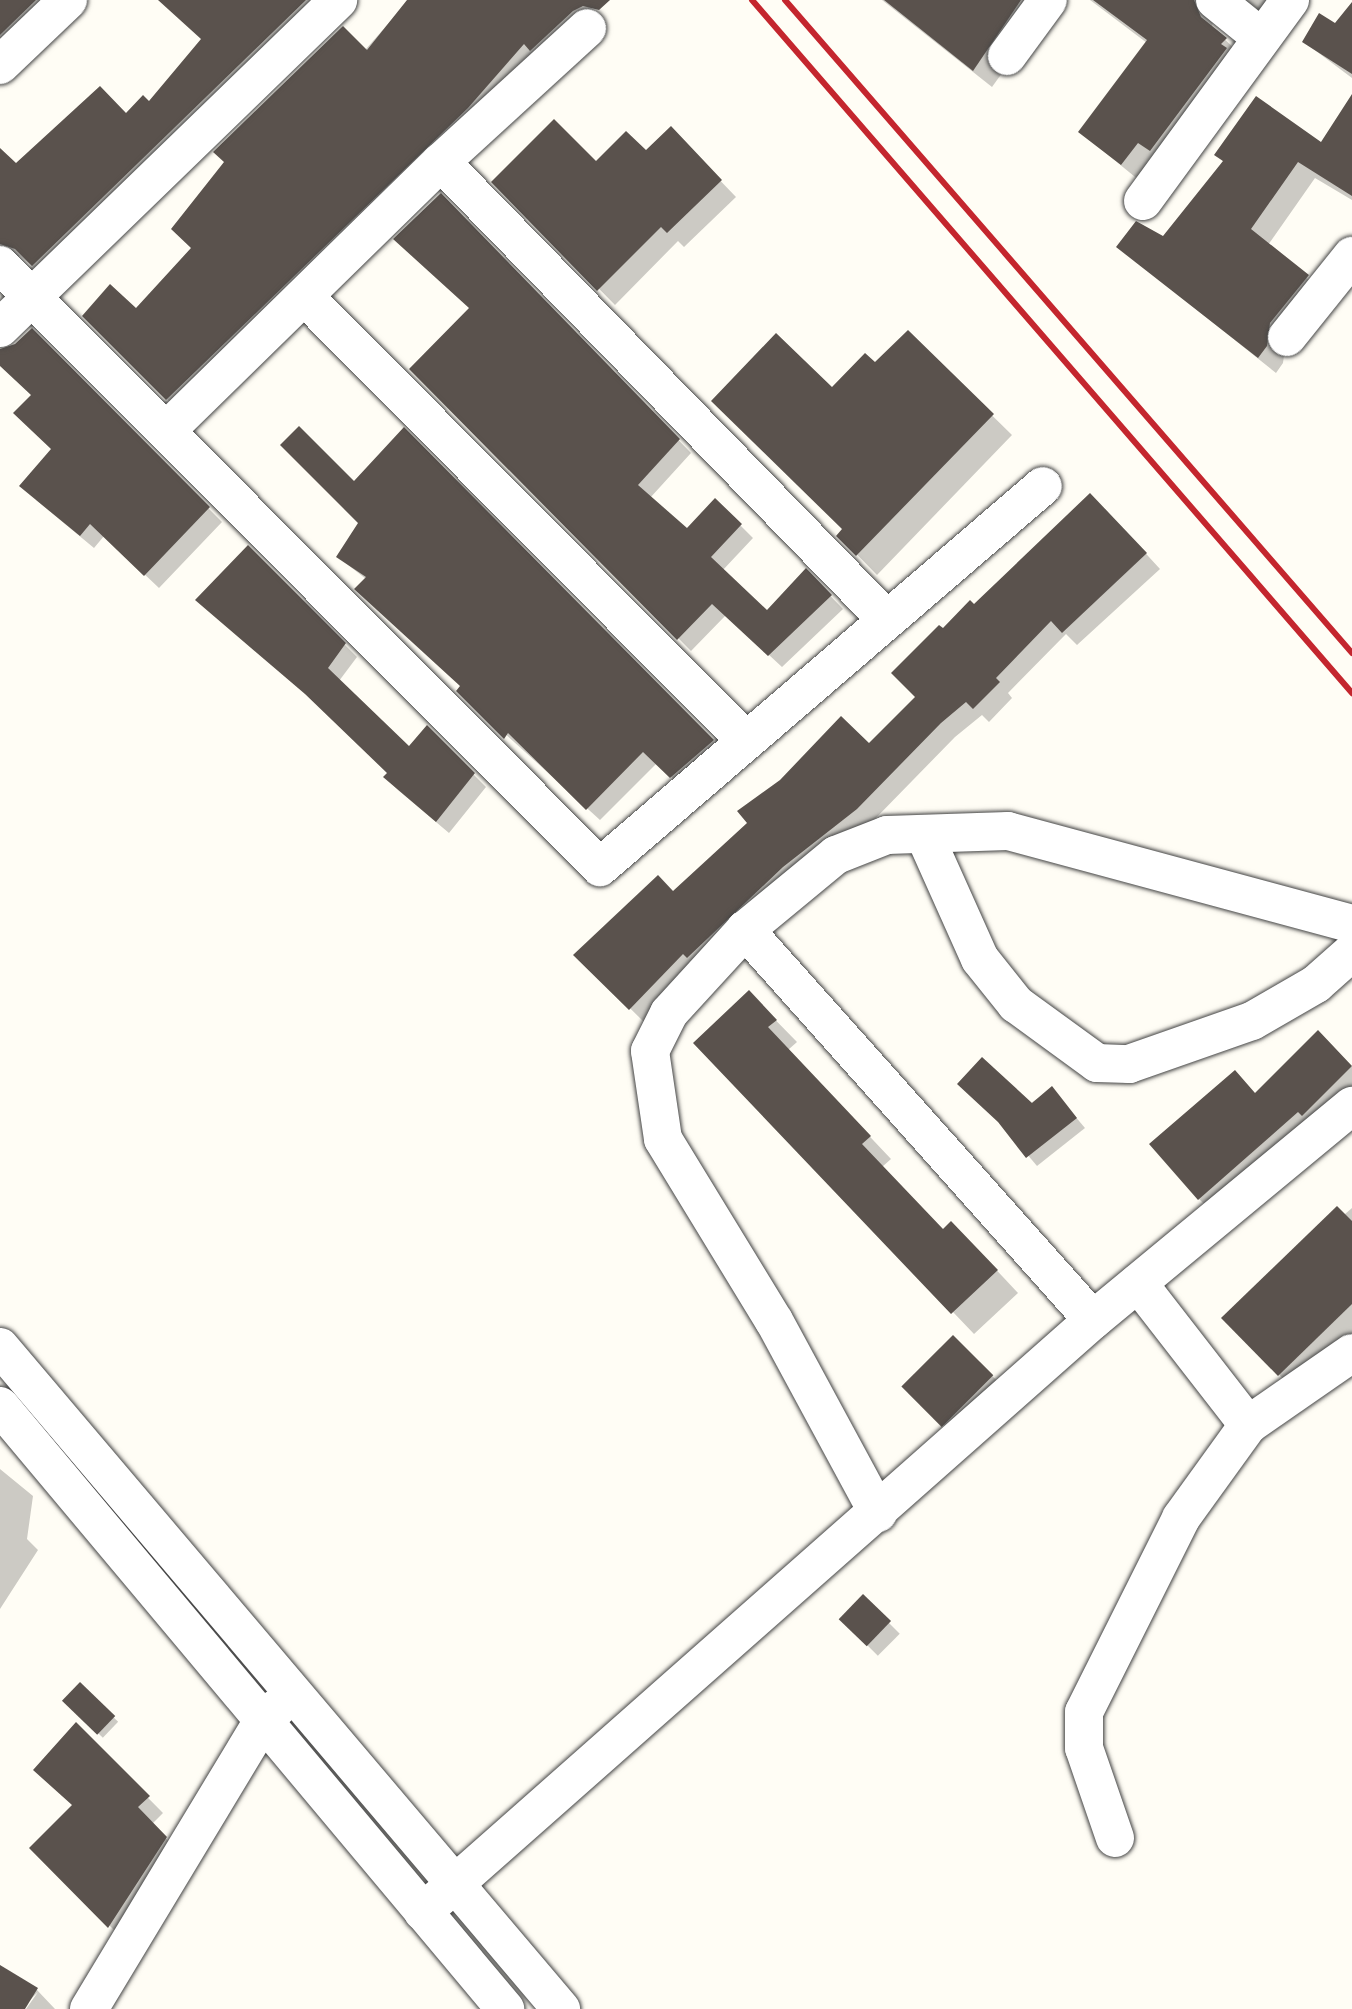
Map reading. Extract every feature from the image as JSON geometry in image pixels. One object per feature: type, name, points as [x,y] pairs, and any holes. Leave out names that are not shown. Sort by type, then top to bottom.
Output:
[{"type":"street","points":[[0,65],[68,0]]},
{"type":"street","points":[[0,328],[338,0]]},
{"type":"street","points":[[1007,56],[1048,0]]},
{"type":"street","points":[[1215,0],[1262,38]]},
{"type":"street","points":[[1143,201],[1290,0]]},
{"type":"street","points":[[166,431],[441,162],[587,28]]},
{"type":"street","points":[[441,162],[887,620]]},
{"type":"street","points":[[1287,337],[1352,256]]},
{"type":"street","points":[[0,265],[600,867],[1043,486]]},
{"type":"street","points":[[304,296],[746,741]]},
{"type":"street","points":[[878,1513],[774,1321],[663,1139],[652,1093],[650,1051],[669,1013],[745,930],[836,855],[887,835],[1008,831],[1352,924]]},
{"type":"street","points":[[924,834],[980,959],[1016,1004],[1097,1063],[1129,1064],[1252,1021],[1316,984],[1352,952]]},
{"type":"street","points":[[745,930],[1093,1320]]},
{"type":"street","points":[[423,1912],[458,1887],[1093,1320],[1352,1106]]},
{"type":"street","points":[[1138,1283],[1248,1425]]},
{"type":"street","points":[[0,1347],[291,1695],[561,2009]]},
{"type":"street","points":[[1115,1838],[1084,1748],[1084,1712],[1181,1518],[1248,1425],[1352,1353]]},
{"type":"street","points":[[0,1406],[505,2009]]},
{"type":"street","points":[[89,2009],[263,1721],[291,1695]]},
{"type":"building","points":[[0,0],[36,0],[0,35]]},
{"type":"building","points":[[158,0],[306,0],[32,266],[15,249],[0,244],[0,148],[16,163],[100,86],[126,113],[143,95],[149,101],[201,39]]},
{"type":"building","points":[[407,0],[610,0],[599,10],[583,6],[573,11],[530,51],[524,44],[468,108],[166,400],[82,316],[110,284],[136,308],[191,248],[171,229],[224,162],[213,152],[343,26],[367,50]]},
{"type":"building","points":[[884,0],[1021,0],[973,71]]},
{"type":"building","points":[[1093,0],[1194,0],[1201,17],[1227,38],[1221,44],[1227,48],[1150,151],[1138,143],[1121,165],[1078,132],[1147,40]]},
{"type":"building","points":[[1352,2],[1352,74],[1302,42],[1319,13],[1335,23]]},
{"type":"building","points":[[1352,94],[1352,196],[1298,162],[1251,229],[1309,275],[1270,323],[1267,346],[1258,358],[1116,247],[1136,221],[1163,236],[1223,161],[1214,155],[1256,96],[1321,142]]},
{"type":"building","points":[[554,119],[596,161],[626,131],[646,150],[671,126],[722,180],[667,233],[661,227],[597,291],[491,182]]},
{"type":"building","points":[[441,193],[680,439],[638,485],[687,528],[715,498],[742,524],[711,557],[767,610],[806,568],[832,595],[768,656],[712,604],[677,640],[409,369],[469,308],[393,239]]},
{"type":"building","points":[[32,328],[210,507],[144,576],[90,524],[80,536],[19,486],[51,449],[13,413],[31,395],[0,366],[0,349],[15,344]]},
{"type":"building","points":[[908,330],[994,414],[856,556],[836,536],[842,529],[711,401],[776,333],[832,387],[865,353],[875,362]]},
{"type":"building","points":[[299,426],[354,481],[404,427],[714,740],[670,778],[643,752],[586,810],[508,733],[504,739],[456,691],[460,686],[354,589],[366,577],[336,557],[358,523],[280,445]]},
{"type":"building","points":[[1090,493],[1147,553],[1062,633],[1051,621],[996,678],[1000,682],[973,709],[966,702],[941,723],[857,809],[783,867],[687,958],[683,954],[629,1010],[573,955],[658,875],[673,891],[747,823],[737,811],[780,780],[841,716],[869,743],[915,697],[891,673],[939,625],[943,628],[970,600],[974,604]]},
{"type":"building","points":[[248,545],[346,643],[328,668],[409,746],[427,725],[475,773],[436,822],[383,777],[387,773],[305,694],[195,600]]},
{"type":"building","points":[[749,990],[777,1020],[768,1027],[871,1136],[862,1144],[943,1229],[951,1221],[998,1270],[951,1314],[693,1043]]},
{"type":"building","points":[[1318,1030],[1352,1066],[1302,1116],[1298,1112],[1198,1200],[1149,1144],[1235,1070],[1255,1093]]},
{"type":"building","points":[[982,1057],[1032,1103],[1052,1086],[1077,1118],[1026,1158],[998,1122],[957,1084]]},
{"type":"building","points":[[1337,1206],[1352,1221],[1352,1304],[1278,1376],[1221,1318]]},
{"type":"building","points":[[953,1335],[993,1375],[942,1427],[901,1387]]},
{"type":"building","points":[[863,1594],[891,1621],[867,1646],[839,1619]]},
{"type":"building","points":[[80,1682],[115,1716],[97,1735],[62,1701]]},
{"type":"building","points":[[76,1722],[150,1796],[138,1807],[167,1837],[108,1928],[29,1848],[72,1805],[33,1770]]},
{"type":"building","points":[[0,1965],[38,1988],[25,2009],[0,2009]]},
{"type":"railway","points":[[752,0],[1352,693]]},
{"type":"railway","points":[[785,0],[1352,653]]}]
